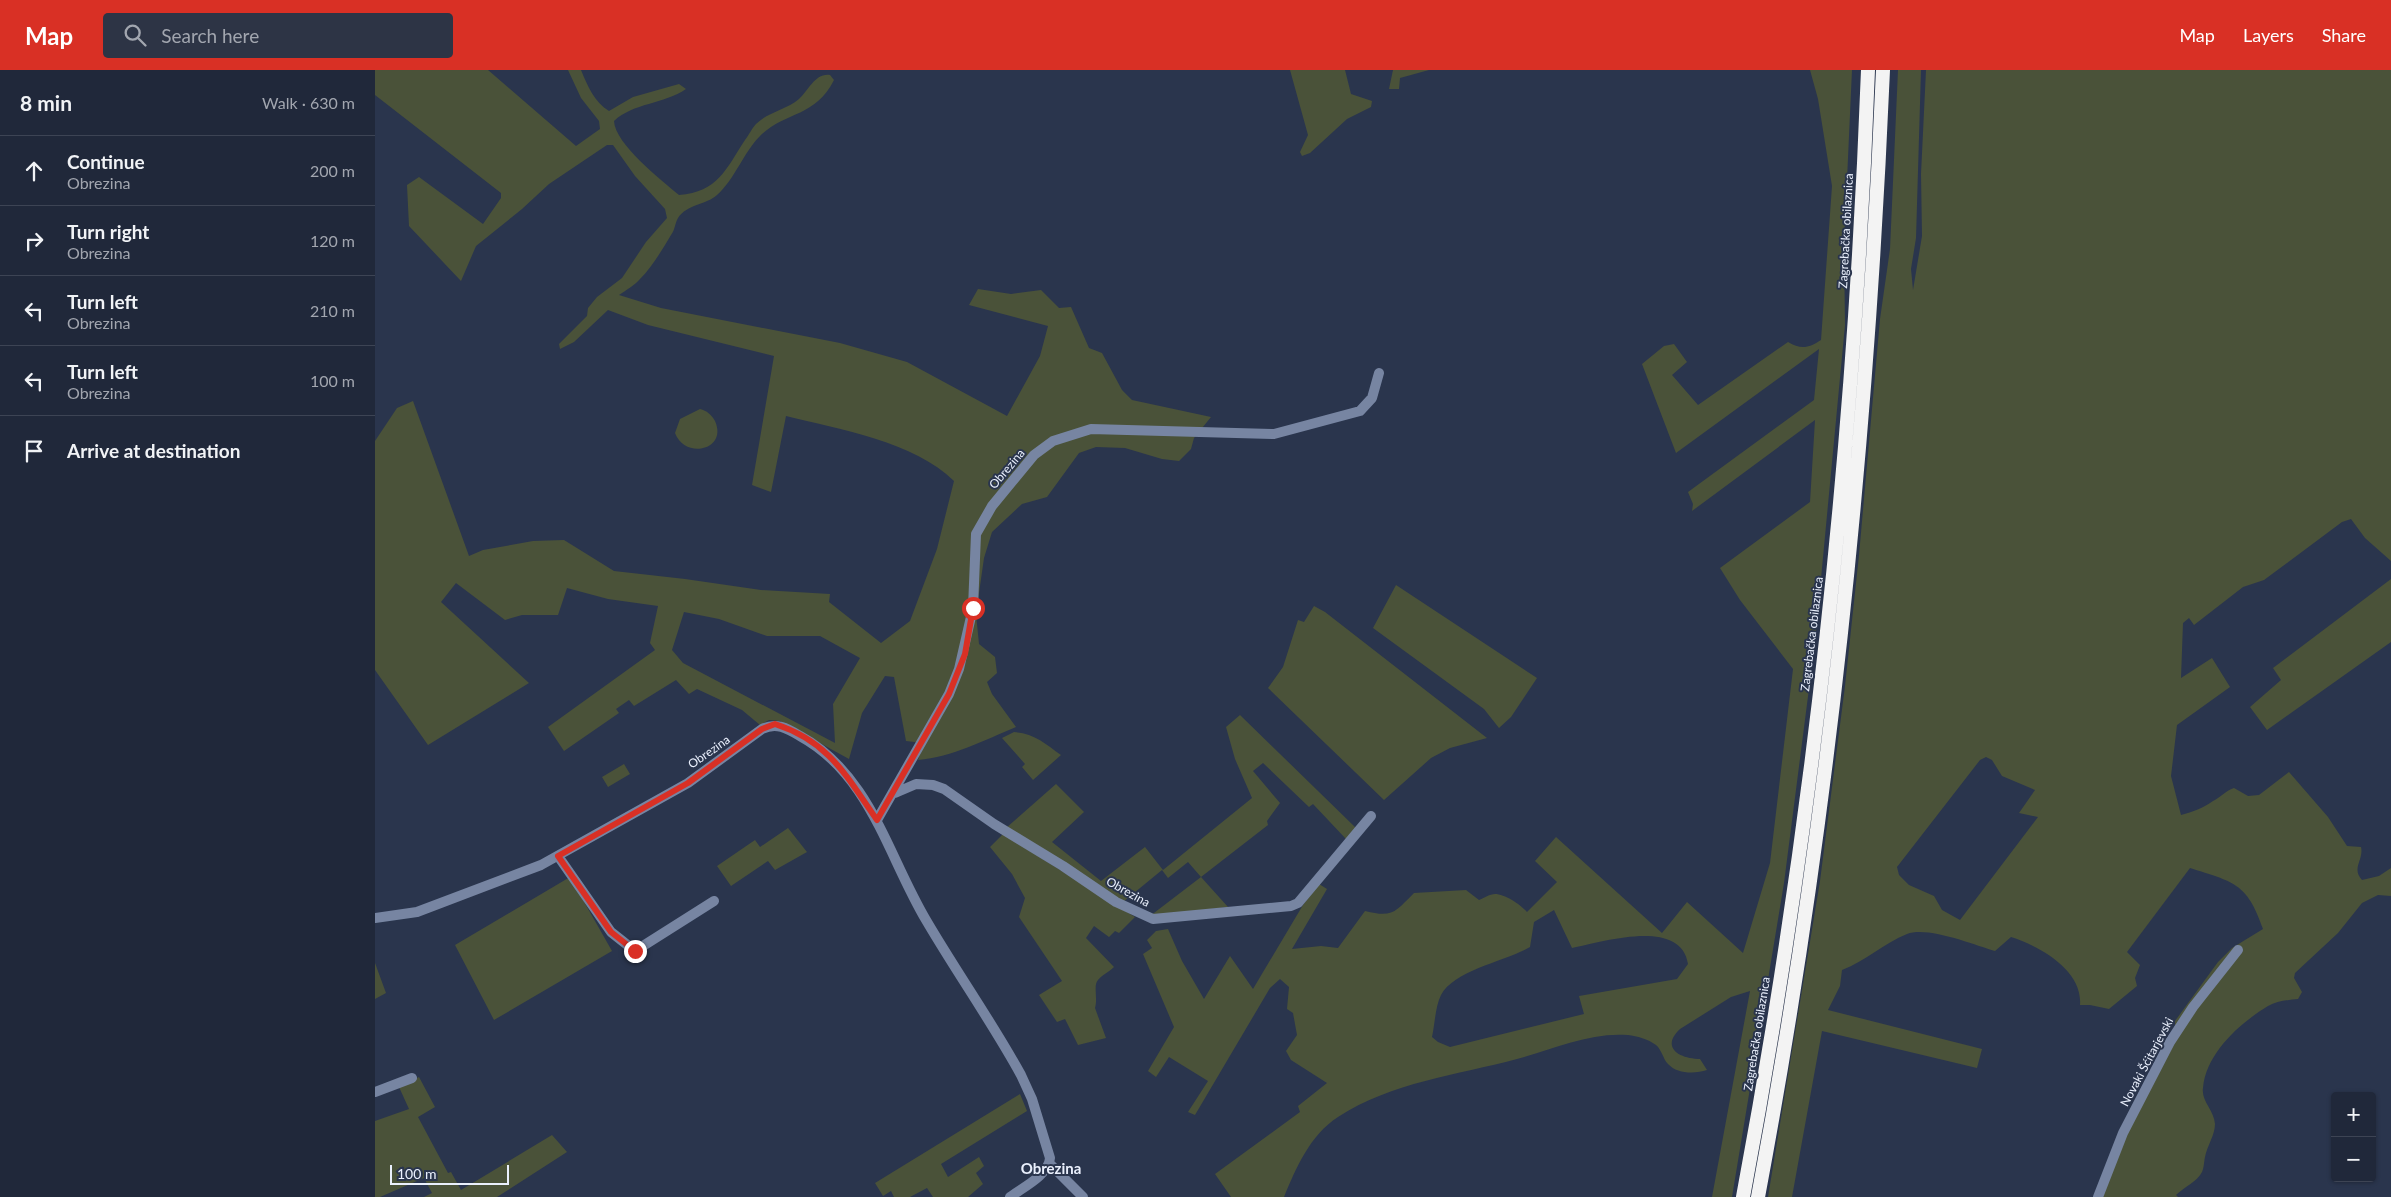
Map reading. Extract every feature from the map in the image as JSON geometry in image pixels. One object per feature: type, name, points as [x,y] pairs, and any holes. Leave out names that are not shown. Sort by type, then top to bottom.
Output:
[{"type":"highway","name":"Zagrebačka obilaznica","points":[[1743,1197],[1778,1001],[1800,852],[1835,562],[1856,312],[1869,70]]},
{"type":"highway","points":[[1758,1197],[1792,1002],[1813,864],[1850,562],[1871,304],[1883,70]]},
{"type":"street","name":"Obrezina","points":[[877,820],[949,694],[965,654],[973,608],[976,534],[992,506],[1034,455],[1053,441],[1091,429],[1274,434],[1360,411],[1372,398],[1379,373]]},
{"type":"street","name":"Obrezina","points":[[375,918],[417,912],[526,871],[558,856],[688,783],[762,729],[775,724],[796,733],[830,755],[844,771],[877,820],[922,914],[1021,1075],[1032,1099],[1049,1153],[1050,1164]]},
{"type":"street","name":"Obrezina","points":[[894,793],[916,784],[933,785],[943,789],[993,824],[1063,866],[1116,902],[1153,919],[1240,912],[1291,906],[1298,903],[1371,816]]},
{"type":"street","points":[[558,856],[611,932],[635,951],[715,901]]},
{"type":"street","name":"Novaki Šćitarjevski","points":[[2097,1197],[2123,1133],[2170,1042],[2193,1007],[2238,950]]},
{"type":"street","points":[[375,1092],[412,1078]]},
{"type":"street","points":[[1010,1197],[1033,1180],[1050,1164],[1083,1197]]},
{"type":"green space","points":[[375,70],[488,70],[576,146],[600,129],[599,121],[581,98],[568,70],[581,70],[596,98],[609,111],[633,97],[679,84],[686,89],[668,98],[630,111],[614,121],[616,130],[630,151],[679,195],[692,193],[712,184],[726,169],[756,124],[799,99],[816,79],[830,75],[834,80],[818,101],[809,108],[779,122],[760,136],[717,195],[682,213],[672,233],[649,269],[635,284],[619,295],[661,308],[840,343],[907,362],[1007,416],[1040,356],[1048,326],[969,305],[978,289],[1011,294],[1041,290],[1059,308],[1071,307],[1089,348],[1102,353],[1122,390],[1132,400],[1211,417],[1194,438],[1191,449],[1179,461],[1162,459],[1125,448],[1096,447],[1079,453],[1047,497],[1022,504],[992,532],[984,558],[976,614],[979,644],[995,657],[997,673],[987,682],[992,694],[1016,727],[956,752],[918,760],[923,743],[906,741],[894,677],[885,676],[862,713],[849,759],[780,721],[769,720],[760,725],[742,710],[697,689],[689,694],[676,680],[634,706],[629,700],[616,709],[619,713],[564,751],[548,727],[655,650],[650,643],[658,606],[608,599],[567,588],[558,615],[522,615],[505,620],[456,583],[441,602],[529,683],[428,745],[375,670],[375,441],[397,408],[413,401],[469,556],[483,550],[533,541],[564,540],[614,571],[761,590],[830,594],[829,602],[881,643],[910,621],[937,549],[954,481],[919,456],[898,447],[852,432],[786,416],[771,492],[752,485],[774,356],[648,325],[608,310],[574,342],[560,349],[559,344],[587,316],[588,308],[597,297],[622,278],[646,242],[667,218],[665,209],[635,176],[613,145],[607,145],[549,184],[522,209],[476,246],[461,281],[409,226],[407,185],[419,177],[483,224],[501,198],[501,193],[375,95]],"holes":[[[684,612],[719,619],[767,636],[820,636],[860,658],[833,704],[835,743],[683,663],[672,650]]]},
{"type":"green space","points":[[1290,70],[1345,70],[1351,94],[1372,101],[1371,107],[1347,119],[1310,153],[1302,156],[1300,152],[1308,135]]},
{"type":"green space","points":[[1393,70],[1429,70],[1400,78],[1399,89],[1389,89]]},
{"type":"green space","points":[[1810,70],[1852,70],[1844,246],[1845,325],[1815,642],[1784,883],[1732,1197],[1712,1197],[1750,991],[1731,997],[1680,1029],[1674,1036],[1672,1047],[1675,1051],[1686,1057],[1700,1059],[1707,1070],[1692,1072],[1676,1070],[1668,1064],[1660,1049],[1646,1039],[1628,1035],[1614,1035],[1586,1039],[1517,1059],[1425,1081],[1380,1095],[1328,1124],[1305,1153],[1284,1197],[1231,1197],[1215,1174],[1300,1112],[1298,1106],[1327,1083],[1291,1060],[1286,1051],[1297,1035],[1293,1013],[1287,1009],[1289,987],[1280,979],[1270,988],[1195,1115],[1188,1112],[1208,1081],[1169,1057],[1156,1077],[1148,1071],[1174,1027],[1143,954],[1152,948],[1147,940],[1156,931],[1168,929],[1182,961],[1204,999],[1230,956],[1253,989],[1303,905],[1319,884],[1327,889],[1292,949],[1321,946],[1338,948],[1365,911],[1382,914],[1393,912],[1414,893],[1466,890],[1479,900],[1499,894],[1513,900],[1527,912],[1557,882],[1535,861],[1556,837],[1662,933],[1687,902],[1743,953],[1770,863],[1793,669],[1740,600],[1720,568],[1810,502],[1815,420],[1692,511],[1693,504],[1688,492],[1814,400],[1819,349],[1676,453],[1642,364],[1664,346],[1674,344],[1687,362],[1672,375],[1698,405],[1788,342],[1805,347],[1821,340],[1832,186],[1818,99]],"holes":[[[1554,910],[1572,948],[1620,938],[1656,937],[1671,941],[1682,950],[1688,964],[1677,979],[1579,996],[1584,1014],[1450,1047],[1432,1037],[1439,1000],[1448,986],[1457,979],[1481,967],[1530,947],[1534,922]]]},
{"type":"green space","points":[[1898,70],[1921,70],[1916,238],[1911,269],[1913,290],[1922,236],[1921,174],[1926,70],[2391,70],[2391,561],[2365,538],[2351,519],[2342,522],[2264,580],[2243,587],[2194,625],[2189,618],[2183,623],[2181,678],[2212,658],[2230,687],[2177,725],[2171,776],[2181,815],[2202,808],[2234,788],[2248,796],[2259,795],[2289,772],[2328,817],[2347,846],[2361,847],[2358,872],[2362,880],[2379,876],[2391,868],[2391,896],[2378,895],[2362,903],[2338,933],[2295,973],[2294,978],[2302,992],[2298,999],[2279,1002],[2257,1013],[2236,1030],[2218,1051],[2210,1063],[2203,1088],[2204,1097],[2214,1119],[2214,1132],[2206,1153],[2202,1172],[2197,1179],[2176,1195],[2178,1197],[2100,1197],[2116,1156],[2175,1031],[2175,1021],[2218,962],[2232,948],[2263,929],[2251,902],[2237,886],[2190,868],[2127,952],[2140,965],[2135,978],[2137,986],[2109,1009],[2080,1005],[2079,992],[2067,970],[2046,953],[2011,937],[1995,951],[1939,934],[1916,932],[1891,942],[1842,970],[1840,986],[1828,1010],[1982,1049],[1977,1068],[1822,1031],[1792,1197],[1768,1197],[1820,881],[1845,686],[1859,555],[1880,319],[1890,249]],"holes":[[[1986,757],[1992,760],[2002,776],[2035,790],[2019,813],[2038,817],[1960,920],[1942,910],[1934,896],[1909,885],[1899,875],[1897,867],[1980,760]]]},
{"type":"green space","points":[[700,409],[712,416],[715,421],[716,439],[711,445],[695,449],[687,447],[675,433],[680,419]]},
{"type":"green space","points":[[2391,579],[2391,642],[2267,730],[2250,707],[2281,680],[2273,668]]},
{"type":"green space","points":[[1396,585],[1537,678],[1511,717],[1499,728],[1484,709],[1373,628]]},
{"type":"green space","points":[[1314,606],[1325,612],[1487,738],[1450,748],[1431,758],[1384,800],[1268,688],[1283,667],[1298,620],[1304,622]]},
{"type":"green space","points":[[1240,715],[1356,828],[1346,839],[1313,804],[1309,807],[1263,763],[1253,771],[1280,803],[1267,821],[1268,825],[1201,877],[1188,862],[1168,878],[1162,870],[1123,902],[1006,828],[1056,784],[1084,812],[1052,842],[1101,881],[1145,847],[1163,870],[1252,798],[1235,759],[1226,727]]},
{"type":"green space","points":[[1014,732],[1028,734],[1045,743],[1061,755],[1033,780],[1022,767],[1025,764],[1002,738]]},
{"type":"green space","points":[[624,764],[630,774],[608,787],[602,777]]},
{"type":"green space","points":[[788,828],[807,852],[775,870],[768,861],[731,886],[717,866],[755,840],[760,847]]},
{"type":"green space","points":[[1003,834],[1135,917],[1119,933],[1115,931],[1109,937],[1094,926],[1086,938],[1114,967],[1100,978],[1096,985],[1095,1008],[1106,1038],[1078,1045],[1065,1019],[1057,1022],[1039,995],[1062,981],[1019,917],[1025,898],[1012,874],[990,847]]},
{"type":"green space","points":[[570,877],[612,951],[494,1020],[455,945]]},
{"type":"green space","points":[[1201,877],[1228,907],[1150,916]]},
{"type":"green space","points":[[375,963],[386,993],[375,999]]},
{"type":"green space","points":[[419,1077],[435,1107],[418,1117],[448,1173],[451,1172],[461,1190],[552,1135],[567,1152],[497,1197],[424,1197],[432,1193],[424,1178],[380,1197],[375,1197],[375,1121],[409,1109],[399,1087]]},
{"type":"green space","points":[[1020,1094],[1027,1111],[941,1164],[948,1177],[979,1157],[984,1166],[976,1173],[983,1184],[968,1197],[933,1197],[927,1188],[910,1197],[894,1197],[891,1191],[883,1196],[875,1183]]},
{"type":"district","name":"Obrezina","points":[[1051,1169]]},
{"type":"route","points":[[635,951],[630,949],[611,932],[558,856],[688,783],[762,729],[775,724],[811,741],[835,759],[877,820],[949,694],[965,654],[973,608]]}]
